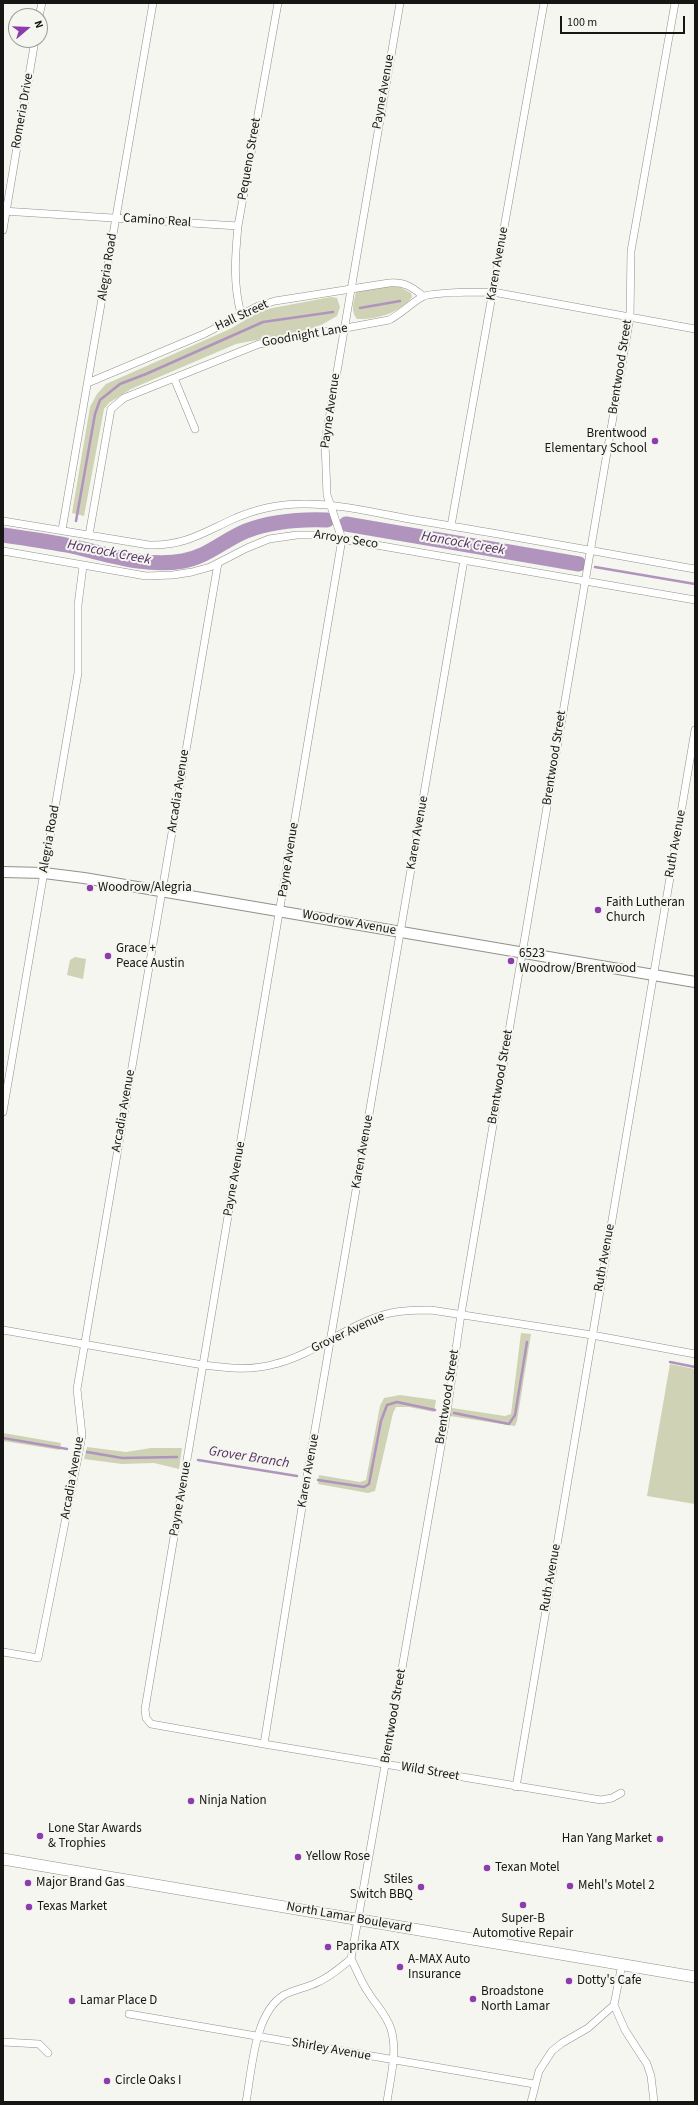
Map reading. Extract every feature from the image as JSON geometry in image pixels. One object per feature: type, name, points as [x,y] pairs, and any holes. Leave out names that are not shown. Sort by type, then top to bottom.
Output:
[{"type":"main road","name":"North Lamar Boulevard","points":[[3,1859],[695,1977]]},
{"type":"street","name":"Alegria Road","points":[[62,530],[90,382],[116,218],[154,3]]},
{"type":"street","name":"Pequeno Street","points":[[241,314],[236,295],[234,278],[234,261],[238,226],[278,3]]},
{"type":"street","name":"Payne Avenue","points":[[146,1718],[145,1709],[281,912],[342,540],[327,496],[325,442],[400,3]]},
{"type":"street","name":"Karen Avenue","points":[[452,526],[544,3]]},
{"type":"street","name":"Brentwood Street","points":[[351,1959],[446,1420],[461,1314],[630,317],[631,251],[675,3]]},
{"type":"street","name":"Romeria Drive","points":[[3,230],[34,48]]},
{"type":"street","name":"Camino Real","points":[[5,211],[238,226]]},
{"type":"street","name":"Hall Street","points":[[90,382],[204,334],[241,314],[275,301],[389,282],[402,282],[412,287],[423,296]]},
{"type":"street","points":[[423,296],[493,292],[695,329]]},
{"type":"street","name":"Goodnight Lane","points":[[89,535],[110,408],[124,398],[259,344],[343,330],[389,320],[400,315],[423,296]]},
{"type":"street","points":[[174,378],[195,429]]},
{"type":"street","points":[[3,521],[149,545],[175,544],[196,538],[232,520],[258,510],[301,504],[332,507],[452,526],[695,569]]},
{"type":"street","name":"Arroyo Seco","points":[[3,551],[146,576],[164,576],[192,572],[218,563],[254,544],[277,537],[308,534],[695,600]]},
{"type":"street","name":"Karen Avenue","points":[[264,1744],[464,560]]},
{"type":"street","name":"Arcadia Avenue","points":[[3,1652],[38,1658],[82,1435],[77,1389],[218,563]]},
{"type":"street","name":"Alegria Road","points":[[3,1112],[78,673],[78,605],[83,566]]},
{"type":"street","name":"Ruth Avenue","points":[[516,1787],[695,730]]},
{"type":"street","name":"Woodrow Avenue","points":[[3,872],[84,878],[695,982]]},
{"type":"street","name":"Grover Avenue","points":[[3,1330],[203,1365],[234,1369],[257,1368],[299,1356],[366,1322],[385,1315],[406,1310],[431,1310],[592,1335],[695,1354]]},
{"type":"street","name":"Wild Street","points":[[146,1718],[151,1724],[516,1787],[601,1800],[612,1798],[621,1793]]},
{"type":"street","points":[[246,2102],[258,2036],[264,2018],[275,2001],[290,1992],[319,1982],[351,1959],[364,1986],[388,2024],[393,2041],[393,2061],[387,2102]]},
{"type":"street","points":[[622,1964],[614,2005],[625,2030],[647,2064],[651,2076],[654,2102]]},
{"type":"street","points":[[532,2102],[534,2084],[539,2070],[552,2051],[562,2043],[588,2028],[614,2005]]},
{"type":"street","name":"Shirley Avenue","points":[[129,2014],[393,2061],[534,2084]]},
{"type":"street","points":[[3,2042],[39,2044],[48,2053]]},
{"type":"green space","points":[[389,286],[400,287],[411,293],[412,297],[401,307],[380,317],[357,319],[353,309],[356,292]]},
{"type":"green space","points":[[331,297],[337,298],[340,307],[337,316],[323,324],[308,330],[236,344],[131,389],[109,403],[104,409],[84,516],[72,513],[90,407],[97,394],[106,384],[230,329],[262,310]]},
{"type":"green space","points":[[75,957],[86,959],[83,979],[67,975],[70,960]]},
{"type":"green space","points":[[521,1333],[531,1334],[515,1426],[450,1416],[452,1408],[505,1416],[511,1414]]},
{"type":"green space","points":[[670,1364],[695,1369],[695,1504],[647,1496]]},
{"type":"green space","points":[[400,1395],[436,1400],[434,1412],[409,1407],[396,1407],[393,1413],[375,1491],[368,1493],[318,1484],[319,1475],[360,1482],[366,1480],[380,1406],[384,1398]]},
{"type":"green space","points":[[3,1433],[61,1443],[60,1450],[3,1441]]},
{"type":"green space","points":[[87,1447],[126,1452],[151,1448],[182,1448],[179,1469],[154,1463],[122,1464],[84,1459]]},
{"type":"waterway","points":[[360,308],[400,301]]},
{"type":"waterway","points":[[76,521],[95,414],[100,400],[120,384],[263,322],[333,312]]},
{"type":"waterway","name":"Hancock Creek","points":[[3,535],[66,545],[124,559],[153,563],[168,563],[183,561],[200,556],[246,531],[266,525],[296,520],[327,520]]},
{"type":"waterway","name":"Hancock Creek","points":[[346,524],[579,564]]},
{"type":"waterway","name":"Hancock Creek","points":[[66,545],[69,541]]},
{"type":"waterway","name":"Hancock Creek","points":[[595,567],[695,584]]},
{"type":"waterway","name":"Grover Branch","points":[[454,1413],[509,1424],[515,1415],[527,1342]]},
{"type":"waterway","name":"Grover Branch","points":[[670,1362],[695,1367]]},
{"type":"waterway","name":"Grover Branch","points":[[318,1480],[364,1487],[369,1484],[381,1421],[387,1405],[397,1402],[435,1410]]},
{"type":"waterway","name":"Grover Branch","points":[[3,1438],[67,1449]]},
{"type":"waterway","name":"Grover Branch","points":[[87,1452],[122,1458],[177,1457]]},
{"type":"waterway","name":"Grover Branch","points":[[198,1460],[297,1476]]},
{"type":"place","name":"Brentwood Elementary School","points":[[655,441]]},
{"type":"place","name":"Woodrow/Alegria","points":[[90,888]]},
{"type":"place","name":"Faith Lutheran Church","points":[[598,910]]},
{"type":"place","name":"Grace + Peace Austin","points":[[108,956]]},
{"type":"place","name":"6523 Woodrow/Brentwood","points":[[511,961]]},
{"type":"place","name":"Ninja Nation","points":[[191,1801]]},
{"type":"place","name":"Lone Star Awards & Trophies","points":[[40,1836]]},
{"type":"place","name":"Han Yang Market","points":[[660,1839]]},
{"type":"place","name":"Yellow Rose","points":[[298,1857]]},
{"type":"place","name":"Texan Motel","points":[[487,1868]]},
{"type":"place","name":"Major Brand Gas","points":[[28,1883]]},
{"type":"place","name":"Mehl's Motel 2","points":[[570,1886]]},
{"type":"place","name":"Stiles Switch BBQ","points":[[421,1887]]},
{"type":"place","name":"Super-B Automotive Repair","points":[[523,1905]]},
{"type":"place","name":"Texas Market","points":[[29,1907]]},
{"type":"place","name":"Paprika ATX","points":[[328,1947]]},
{"type":"place","name":"A-MAX Auto Insurance","points":[[400,1967]]},
{"type":"place","name":"Dotty's Cafe","points":[[569,1981]]},
{"type":"place","name":"Broadstone North Lamar","points":[[473,1999]]},
{"type":"place","name":"Lamar Place D","points":[[72,2001]]},
{"type":"place","name":"Circle Oaks I","points":[[107,2081]]}]
